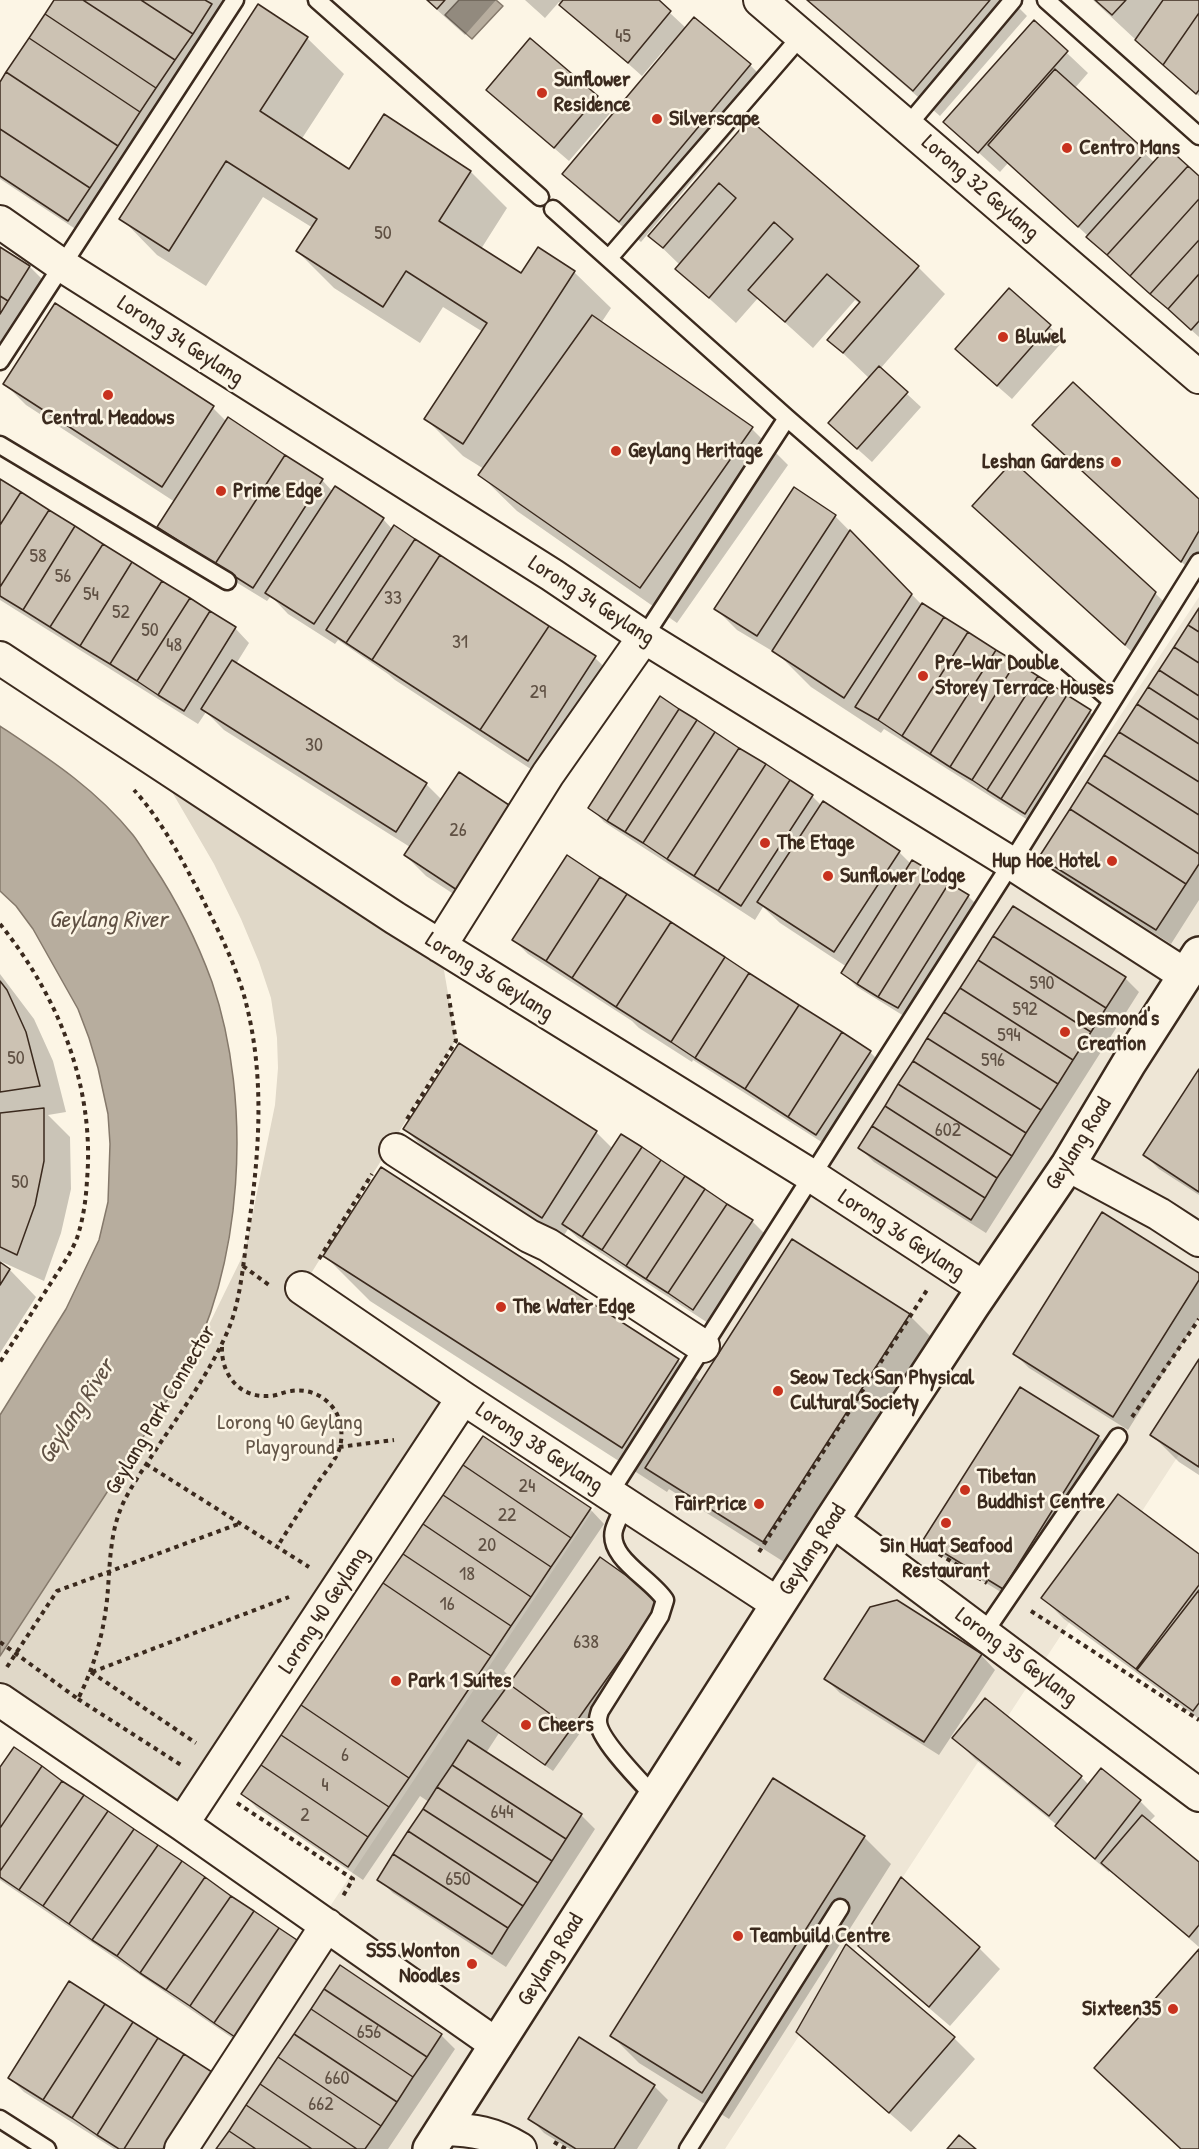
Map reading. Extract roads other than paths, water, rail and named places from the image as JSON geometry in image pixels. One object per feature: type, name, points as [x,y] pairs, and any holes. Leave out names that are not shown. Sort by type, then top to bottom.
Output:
[{"type":"main road","name":"Geylang Road","points":[[436,2139],[832,1520],[984,1288],[1068,1165],[1192,964]]},
{"type":"street","name":"Lorong 32 Geylang","points":[[760,0],[1199,376]]},
{"type":"street","name":"Lorong 34 Geylang","points":[[0,222],[63,266],[552,575],[644,637],[1011,863],[1192,964]]},
{"type":"street","points":[[440,946],[548,774],[644,637]]},
{"type":"street","name":"Lorong 36 Geylang","points":[[0,658],[294,853],[812,1176],[984,1288]]},
{"type":"street","points":[[396,1150],[703,1346]]},
{"type":"street","points":[[1068,1165],[1159,1214],[1199,1240]]},
{"type":"street","name":"Lorong 38 Geylang","points":[[302,1288],[463,1398],[778,1604]]},
{"type":"street","name":"Lorong 40 Geylang","points":[[182,1824],[336,1584],[463,1398]]},
{"type":"street","name":"Lorong 35 Geylang","points":[[832,1520],[1199,1795]]},
{"type":"street","points":[[0,1700],[182,1824],[497,2045]]},
{"type":"street","points":[[181,2149],[327,1925]]},
{"type":"street","points":[[436,2139],[474,2130],[502,2139],[520,2149]]},
{"type":"lane","points":[[0,361],[235,0]]},
{"type":"lane","points":[[317,0],[540,197]]},
{"type":"lane","points":[[908,125],[1013,0]]},
{"type":"lane","points":[[1046,0],[1199,136]]},
{"type":"lane","points":[[609,258],[802,35]]},
{"type":"lane","points":[[553,209],[787,418],[1112,701]]},
{"type":"lane","points":[[644,637],[787,418]]},
{"type":"lane","points":[[0,445],[227,582]]},
{"type":"lane","points":[[655,1797],[622,1761],[600,1728],[598,1720],[600,1711],[660,1616],[665,1600],[657,1589],[621,1556],[613,1542],[617,1499],[703,1346],[1011,863],[1199,562]]},
{"type":"lane","points":[[984,1633],[1118,1437]]},
{"type":"lane","points":[[688,2149],[840,1908]]},
{"type":"lane","points":[[0,2119],[47,2149]]},
{"type":"water","points":[[459,0],[496,0],[503,6],[472,39],[445,15]]},
{"type":"water","name":"Geylang River","points":[[0,726],[53,762],[119,818],[133,835],[170,893],[193,936],[212,982],[225,1029],[233,1079],[237,1131],[236,1184],[229,1237],[218,1287],[202,1335],[181,1379],[0,1656],[0,1415],[66,1309],[99,1240],[108,1202],[110,1144],[108,1114],[98,1068],[78,1009],[33,929],[16,906],[0,891]]},
{"type":"place","name":"Sunflower Residence","points":[[542,93]]},
{"type":"place","name":"Silverscape","points":[[657,119]]},
{"type":"place","name":"Centro Mans","points":[[1067,148]]},
{"type":"place","name":"Bluwel","points":[[1003,337]]},
{"type":"place","name":"Central Meadows","points":[[108,395]]},
{"type":"place","name":"Geylang Heritage","points":[[616,451]]},
{"type":"place","name":"Leshan Gardens","points":[[1116,462]]},
{"type":"place","name":"Prime Edge","points":[[221,491]]},
{"type":"place","name":"Pre-War Double Storey Terrace Houses","points":[[923,676]]},
{"type":"place","name":"The Etage","points":[[765,843]]},
{"type":"place","name":"Hup Hoe Hotel","points":[[1112,861]]},
{"type":"place","name":"Sunflower Lodge","points":[[828,876]]},
{"type":"place","name":"Desmond's Creation","points":[[1065,1032]]},
{"type":"place","name":"The Water Edge","points":[[501,1307]]},
{"type":"place","name":"Seow Teck San Physical Cultural Society","points":[[778,1391]]},
{"type":"place","name":"Tibetan Buddhist Centre","points":[[965,1490]]},
{"type":"place","name":"FairPrice","points":[[759,1504]]},
{"type":"place","name":"Sin Huat Seafood Restaurant","points":[[946,1523]]},
{"type":"place","name":"Park 1 Suites","points":[[396,1681]]},
{"type":"place","name":"Cheers","points":[[526,1725]]},
{"type":"place","name":"Teambuild Centre","points":[[738,1936]]},
{"type":"place","name":"SSS Wonton Noodles","points":[[472,1964]]},
{"type":"place","name":"Sixteen35","points":[[1173,2009]]},
{"type":"park label","name":"Lorong 40 Geylang Playground","points":[[290,1436]]}]
